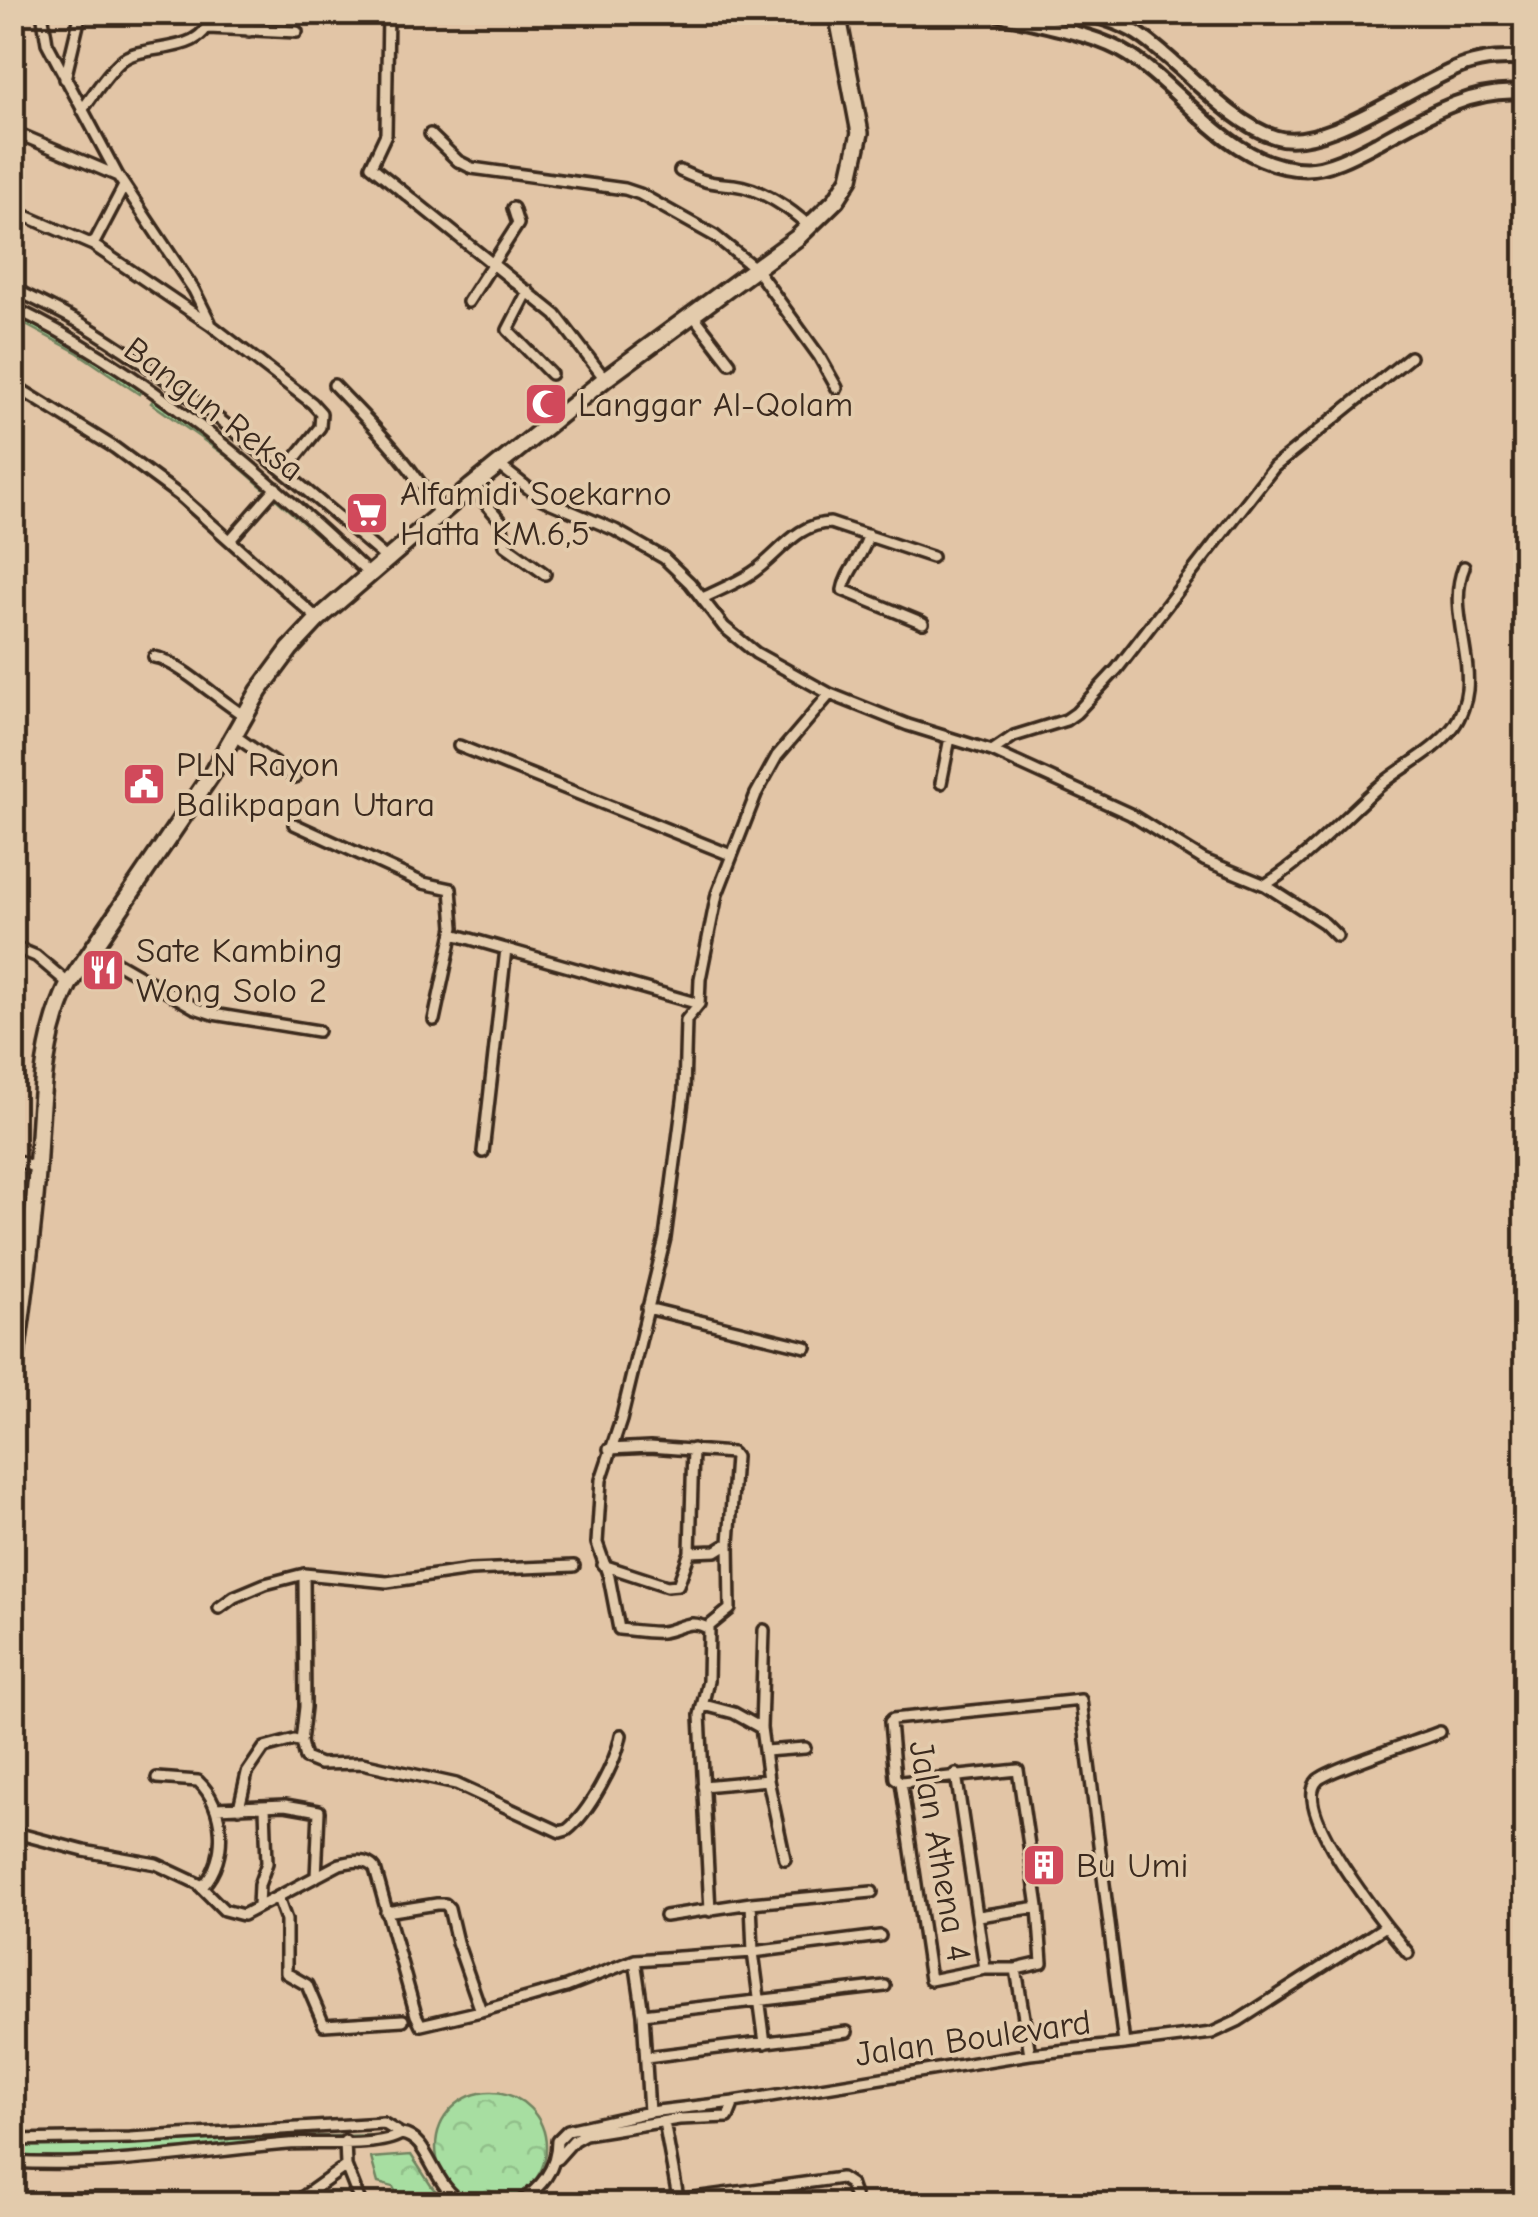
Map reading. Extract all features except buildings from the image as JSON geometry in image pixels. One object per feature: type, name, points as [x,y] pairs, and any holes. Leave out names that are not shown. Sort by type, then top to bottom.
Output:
[{"type":"highway","points":[[12,1387],[44,1070],[68,984],[281,660],[318,619],[471,487],[605,380],[810,227],[844,189],[860,134],[836,12]]},
{"type":"highway","points":[[842,36],[854,12]]},
{"type":"street","points":[[42,12],[47,44],[65,79],[121,181],[194,290],[211,324]]},
{"type":"street","points":[[65,79],[81,12]]},
{"type":"street","points":[[208,28],[213,12]]},
{"type":"street","points":[[249,12],[249,31]]},
{"type":"street","points":[[388,12],[386,134],[372,166],[556,316],[605,380]]},
{"type":"street","points":[[991,12],[1125,52],[1172,87],[1233,142],[1277,164],[1307,169],[1360,152],[1474,95],[1502,90],[1526,93]]},
{"type":"street","points":[[1084,12],[1142,36],[1227,109],[1262,132],[1292,140],[1338,127],[1463,66],[1492,58],[1526,59]]},
{"type":"street","points":[[82,110],[129,56],[172,48],[208,28],[297,32]]},
{"type":"street","points":[[12,131],[121,181]]},
{"type":"street","points":[[430,134],[465,166],[640,194],[715,236],[756,270],[819,356],[836,388]]},
{"type":"street","points":[[680,172],[712,185],[734,185],[760,193],[792,211],[810,227]]},
{"type":"street","points":[[92,245],[121,181]]},
{"type":"street","points":[[468,302],[518,224],[513,208]]},
{"type":"street","points":[[12,210],[92,245],[211,324],[321,413],[320,427],[284,471]]},
{"type":"street","points":[[12,288],[92,330],[166,379],[284,471],[386,558]]},
{"type":"street","points":[[528,291],[508,330],[551,374]]},
{"type":"street","name":"Bangun Reksa","points":[[12,307],[74,340],[154,394],[276,488],[369,574]]},
{"type":"street","points":[[694,315],[730,363]]},
{"type":"street","points":[[992,751],[1014,736],[1066,720],[1076,712],[1116,668],[1274,467],[1410,357]]},
{"type":"street","points":[[154,394],[166,379]]},
{"type":"street","points":[[12,384],[138,464],[231,539],[318,619]]},
{"type":"street","points":[[334,384],[392,447],[440,514]]},
{"type":"street","points":[[500,466],[542,499],[650,548],[677,568],[740,642],[830,694],[992,751],[1130,814],[1204,860],[1265,885],[1324,923],[1337,936]]},
{"type":"street","points":[[471,487],[501,521],[505,545],[545,574]]},
{"type":"street","points":[[231,539],[276,488]]},
{"type":"street","points":[[702,598],[749,574],[794,536],[817,523],[830,523],[932,557]]},
{"type":"street","points":[[868,535],[864,550],[843,582],[843,591],[923,623]]},
{"type":"street","points":[[1265,885],[1340,826],[1376,788],[1454,726],[1468,685],[1459,602],[1464,567]]},
{"type":"street","points":[[154,657],[168,661],[245,716]]},
{"type":"street","points":[[609,1449],[718,1450],[735,1457],[729,1543],[730,1609],[708,1627],[680,1624],[662,1632],[618,1629],[609,1577],[597,1543],[601,1480],[609,1449],[620,1420],[665,1238],[684,1093],[686,1020],[699,1004],[700,979],[717,894],[764,774],[830,694]]},
{"type":"street","points":[[234,736],[295,778]]},
{"type":"street","points":[[941,783],[950,738]]},
{"type":"street","points":[[459,746],[731,855]]},
{"type":"street","points":[[294,824],[423,883],[451,889],[453,934],[434,1020]]},
{"type":"street","points":[[453,934],[699,1004]]},
{"type":"street","points":[[12,946],[36,956],[68,984]]},
{"type":"street","points":[[93,949],[162,992],[213,1014],[318,1032]]},
{"type":"street","points":[[483,1152],[506,949]]},
{"type":"street","points":[[12,1160],[37,1168]]},
{"type":"street","points":[[648,1308],[806,1347]]},
{"type":"street","points":[[603,1565],[674,1586],[682,1578],[690,1552],[693,1449]]},
{"type":"street","points":[[690,1552],[716,1550],[729,1543]]},
{"type":"street","points":[[218,1608],[250,1590],[304,1574],[388,1582],[470,1570],[574,1566]]},
{"type":"street","points":[[304,1574],[306,1707],[300,1742],[305,1758],[320,1764],[362,1763],[456,1784],[560,1832],[574,1825],[590,1803],[616,1757],[620,1735]]},
{"type":"street","points":[[708,1627],[710,1660],[700,1715],[710,1911]]},
{"type":"street","points":[[764,1630],[761,1728],[785,1859]]},
{"type":"street","name":"Jalan Boulevard","points":[[518,2204],[544,2182],[557,2159],[556,2141],[560,2134],[649,2112],[1030,2054],[1124,2044],[1084,1704],[1078,1699],[890,1722]]},
{"type":"street","points":[[704,1705],[734,1713],[761,1728]]},
{"type":"street","name":"Jalan Athena 4","points":[[890,1722],[895,1778],[900,1782],[930,1980],[985,1969]]},
{"type":"street","points":[[1408,1953],[1331,1845],[1314,1814],[1313,1790],[1317,1781],[1336,1770],[1440,1732]]},
{"type":"street","points":[[239,1808],[248,1773],[264,1748],[300,1742]]},
{"type":"street","points":[[765,1751],[805,1748]]},
{"type":"street","points":[[900,1782],[956,1774],[1016,1769],[1045,1961],[1040,1964],[985,1969],[956,1774]]},
{"type":"street","points":[[156,1778],[198,1781],[216,1808],[220,1842],[209,1879],[200,1886]]},
{"type":"street","points":[[703,1786],[768,1780]]},
{"type":"street","points":[[216,1808],[286,1806],[320,1811],[316,1877]]},
{"type":"street","points":[[258,1906],[266,1863],[265,1808]]},
{"type":"street","points":[[12,1832],[156,1864],[200,1886],[233,1915],[243,1915],[274,1901],[340,1864],[369,1863],[376,1869],[421,2025],[566,1987],[635,1960],[753,1952],[880,1936]]},
{"type":"street","points":[[665,1916],[751,1903],[872,1892]]},
{"type":"street","points":[[274,1901],[286,1920],[286,1973],[307,1985],[324,2025],[403,2020]]},
{"type":"street","points":[[751,1903],[753,1952],[766,2043]]},
{"type":"street","points":[[386,1912],[445,1904],[481,2011]]},
{"type":"street","points":[[979,1916],[1038,1908]]},
{"type":"street","points":[[1124,2044],[1212,2033],[1238,2021],[1386,1926]]},
{"type":"street","points":[[635,1960],[643,2014],[649,2112]]},
{"type":"street","points":[[1016,1969],[1030,2054]]},
{"type":"street","points":[[643,2014],[886,1986]]},
{"type":"street","points":[[646,2057],[848,2032]]},
{"type":"street","points":[[557,2159],[585,2134],[728,2117],[734,2102]]},
{"type":"street","points":[[664,2122],[679,2202],[840,2178],[850,2184],[857,2204]]},
{"type":"street","points":[[12,2140],[130,2138],[383,2123],[421,2142],[440,2182],[465,2204]]},
{"type":"street","points":[[12,2162],[96,2162],[344,2141],[389,2141],[401,2134]]},
{"type":"street","points":[[344,2141],[346,2166],[361,2204]]},
{"type":"street","points":[[296,2204],[346,2166]]},
{"type":"green space","points":[[13,304],[145,384],[139,394],[78,353],[13,318]]},
{"type":"green space","points":[[159,393],[196,418],[358,556],[349,563],[229,458],[151,403]]},
{"type":"green space","points":[[491,2092],[512,2096],[530,2108],[542,2126],[546,2147],[542,2168],[530,2186],[512,2198],[491,2202],[470,2198],[452,2186],[440,2168],[436,2147],[440,2126],[452,2108],[470,2096]]},
{"type":"green space","points":[[380,2135],[387,2140],[380,2146],[13,2158],[12,2144]]},
{"type":"green space","points":[[411,2155],[448,2204],[402,2204],[393,2187],[378,2183],[371,2158]]},
{"type":"place","name":"Langgar Al-Qolam","points":[[546,404]]},
{"type":"place","name":"Alfamidi Soekarno Hatta KM.6,5","points":[[367,513]]},
{"type":"place","name":"PLN Rayon Balikpapan Utara","points":[[144,784]]},
{"type":"place","name":"Sate Kambing Wong Solo 2","points":[[103,970]]},
{"type":"place","name":"Bu Umi","points":[[1044,1865]]}]
